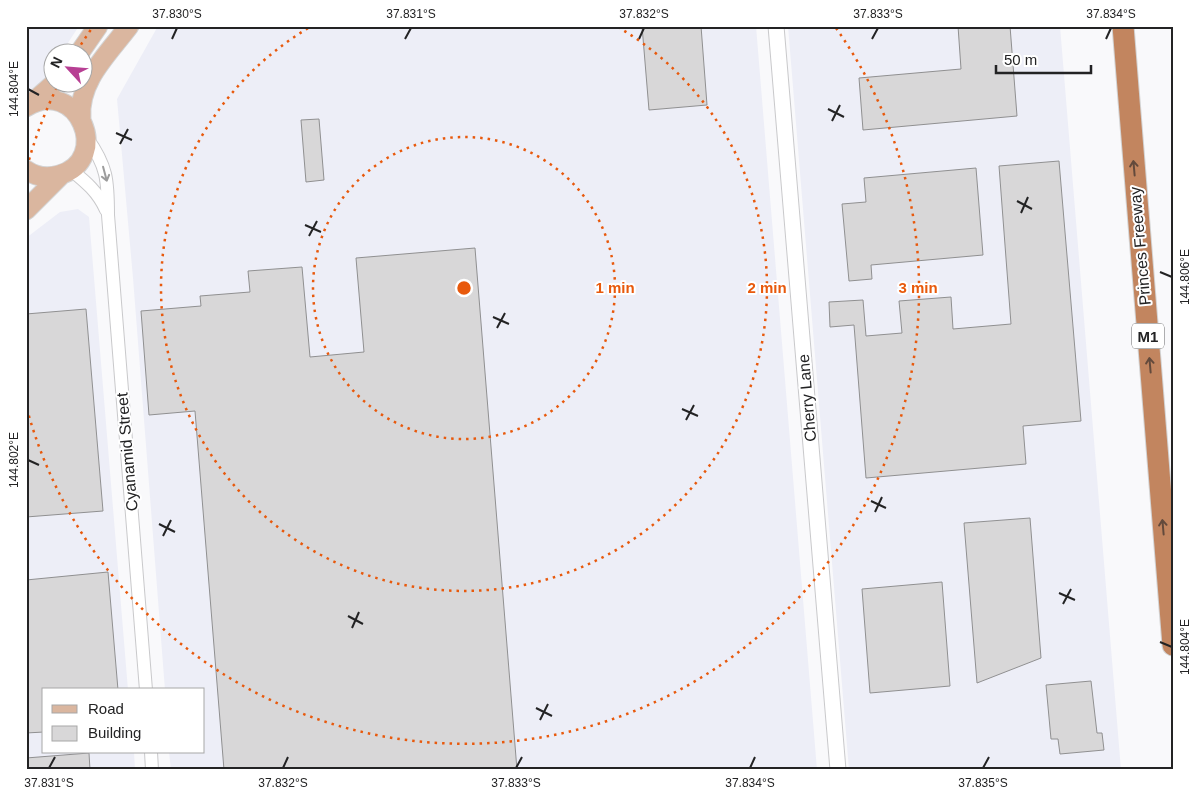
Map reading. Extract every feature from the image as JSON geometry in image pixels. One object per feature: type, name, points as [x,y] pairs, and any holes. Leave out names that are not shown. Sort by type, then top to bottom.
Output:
[{"type":"highway","name":"Princes Freeway","points":[[1123,26],[1173,645]]},
{"type":"main road","points":[[87,42],[98,26]]},
{"type":"main road","points":[[81,118],[81,106],[87,86],[102,61],[129,26]]},
{"type":"main road","points":[[29,105],[44,92]]},
{"type":"main road","points":[[26,210],[82,155],[87,138],[81,118],[65,104],[54,100],[43,100],[29,105]]},
{"type":"main road","points":[[26,170],[41,176],[52,177],[66,172]]},
{"type":"street","name":"Cherry Lane","points":[[776,26],[838,770]]},
{"type":"street","name":"Cyanamid Street","points":[[87,138],[99,155],[108,185],[108,215],[146,688]]},
{"type":"street","name":"Cyanamid Street","points":[[66,172],[87,182],[101,198],[108,215]]},
{"type":"street","points":[[151,754],[152,770]]},
{"type":"shaded area","points":[[26,26],[79,26],[69,42],[42,42],[42,84],[26,110]]},
{"type":"shaded area","points":[[158,26],[756,26],[817,770],[171,770],[169,754],[205,754],[205,688],[165,688],[117,99]]},
{"type":"shaded area","points":[[788,26],[1060,26],[1121,770],[849,770]]},
{"type":"shaded area","points":[[78,209],[89,217],[128,688],[42,688],[42,754],[134,754],[135,770],[26,770],[26,238],[60,212]]},
{"type":"building","points":[[642,26],[701,26],[707,105],[649,110]]},
{"type":"building","points":[[958,26],[1010,26],[1017,116],[863,130],[859,78],[961,69]]},
{"type":"building","points":[[319,119],[324,180],[306,182],[301,120]]},
{"type":"building","points":[[1059,161],[1081,421],[1023,426],[1026,464],[866,478],[854,325],[830,327],[829,302],[863,300],[866,336],[902,333],[899,301],[951,297],[953,329],[1011,324],[999,166]]},
{"type":"building","points":[[976,168],[983,255],[871,265],[872,279],[849,281],[842,204],[866,202],[864,178]]},
{"type":"building","points":[[475,248],[517,770],[224,770],[195,411],[149,415],[141,311],[201,306],[200,296],[250,292],[248,271],[302,267],[310,357],[364,352],[356,258]]},
{"type":"building","points":[[86,309],[103,511],[26,517],[26,314]]},
{"type":"building","points":[[1030,518],[1041,658],[977,683],[964,523]]},
{"type":"building","points":[[108,572],[118,688],[42,688],[42,732],[26,733],[26,580]]},
{"type":"building","points":[[942,582],[950,686],[870,693],[862,589]]},
{"type":"building","points":[[1091,681],[1097,733],[1102,733],[1104,750],[1060,754],[1058,739],[1051,739],[1046,685]]},
{"type":"building","points":[[89,754],[90,770],[26,770],[26,758]]}]
